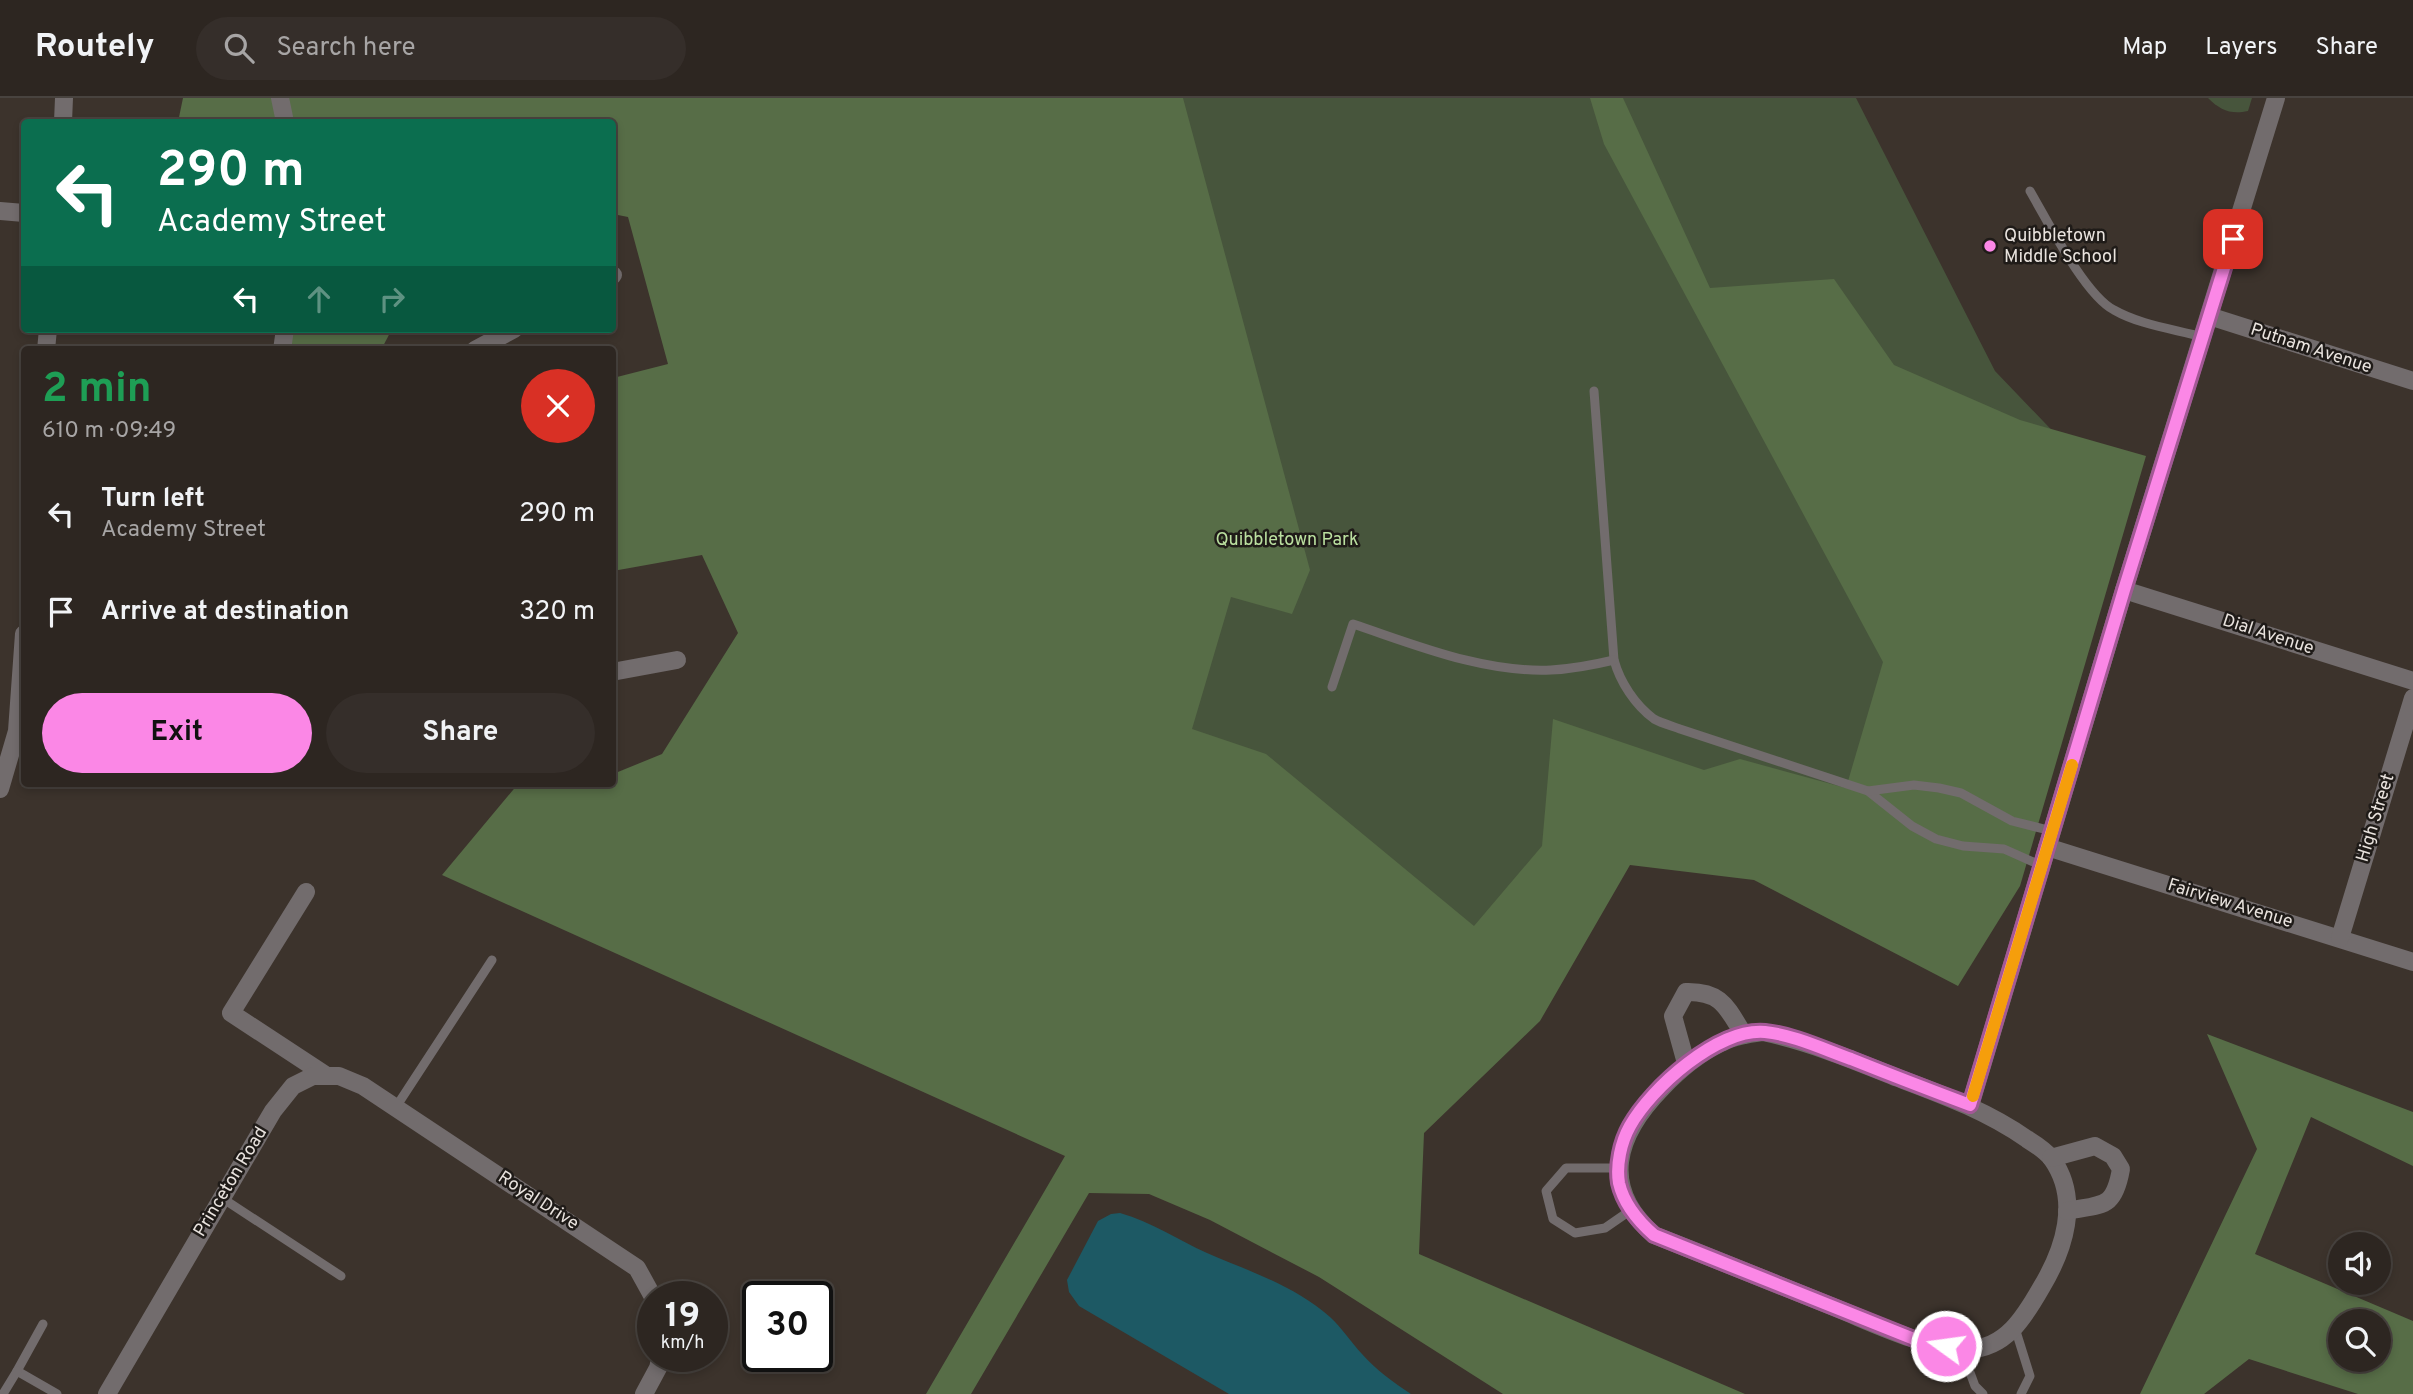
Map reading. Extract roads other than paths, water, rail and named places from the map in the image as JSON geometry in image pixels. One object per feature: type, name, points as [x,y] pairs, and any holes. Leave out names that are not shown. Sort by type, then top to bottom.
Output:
[{"type":"street","points":[[63,119],[64,98]]},
{"type":"street","points":[[280,98],[284,119]]},
{"type":"street","points":[[1970,1105],[2124,590],[2276,98]]},
{"type":"street","points":[[0,211],[21,213]]},
{"type":"street","name":"Putnam Avenue","points":[[2209,316],[2413,381]]},
{"type":"street","points":[[482,346],[507,333]]},
{"type":"street","name":"Dial Avenue","points":[[2124,590],[2413,681]]},
{"type":"street","points":[[616,671],[677,660]]},
{"type":"street","points":[[2,780],[17,731],[21,676]]},
{"type":"street","name":"High Street","points":[[2340,938],[2413,698]]},
{"type":"street","name":"Fairview Avenue","points":[[2050,839],[2413,961]]},
{"type":"street","points":[[306,892],[231,1013],[327,1076],[339,1076],[363,1086],[404,1112]]},
{"type":"street","points":[[1686,1063],[1673,1016],[1686,992],[1706,991],[1727,1007],[1744,1035]]},
{"type":"street","points":[[1763,1032],[1794,1038],[1970,1105],[2006,1124],[2051,1158],[2064,1188],[2066,1232],[2056,1264],[2029,1311],[2015,1328],[1994,1342],[1969,1349],[1919,1341],[1654,1235],[1639,1222],[1619,1182],[1622,1147],[1629,1127],[1645,1105],[1686,1063],[1723,1041],[1744,1035],[1763,1032]]},
{"type":"street","name":"Princeton Road","points":[[108,1394],[273,1111],[293,1086],[313,1076],[327,1076]]},
{"type":"street","name":"Royal Drive","points":[[404,1112],[637,1268],[644,1281]]},
{"type":"street","points":[[2051,1158],[2095,1146],[2113,1157],[2121,1169],[2117,1191],[2106,1204],[2067,1211]]},
{"type":"street","points":[[644,1394],[656,1372]]},
{"type":"lane","points":[[2030,191],[2096,297],[2114,310],[2148,323],[2203,337]]},
{"type":"lane","points":[[1594,391],[1614,660],[1626,688],[1655,719],[1868,791],[1912,826],[1936,839],[1963,846],[2004,849],[2042,866]]},
{"type":"lane","points":[[1332,687],[1353,624],[1439,652],[1481,663],[1520,669],[1581,667],[1614,660]]},
{"type":"lane","points":[[1868,791],[1914,785],[1961,793],[2050,839]]},
{"type":"lane","points":[[404,1112],[492,960]]},
{"type":"lane","points":[[1619,1168],[1566,1168],[1546,1191],[1553,1219],[1575,1233],[1605,1228],[1631,1210]]},
{"type":"lane","points":[[222,1198],[341,1276]]},
{"type":"lane","points":[[3,1394],[43,1324]]},
{"type":"lane","points":[[2015,1328],[2029,1376],[2021,1394]]},
{"type":"lane","points":[[1961,1348],[1975,1386],[1983,1394]]},
{"type":"lane","points":[[17,1371],[57,1394]]},
{"type":"water","points":[[1120,1213],[1154,1226],[1301,1296],[1330,1317],[1373,1365],[1411,1394],[1229,1394],[1079,1306],[1069,1292],[1067,1280],[1098,1221],[1111,1214]]},
{"type":"place","name":"Quibbletown Middle School","points":[[1990,246]]},
{"type":"park label","name":"Quibbletown Park","points":[[1287,540]]}]
